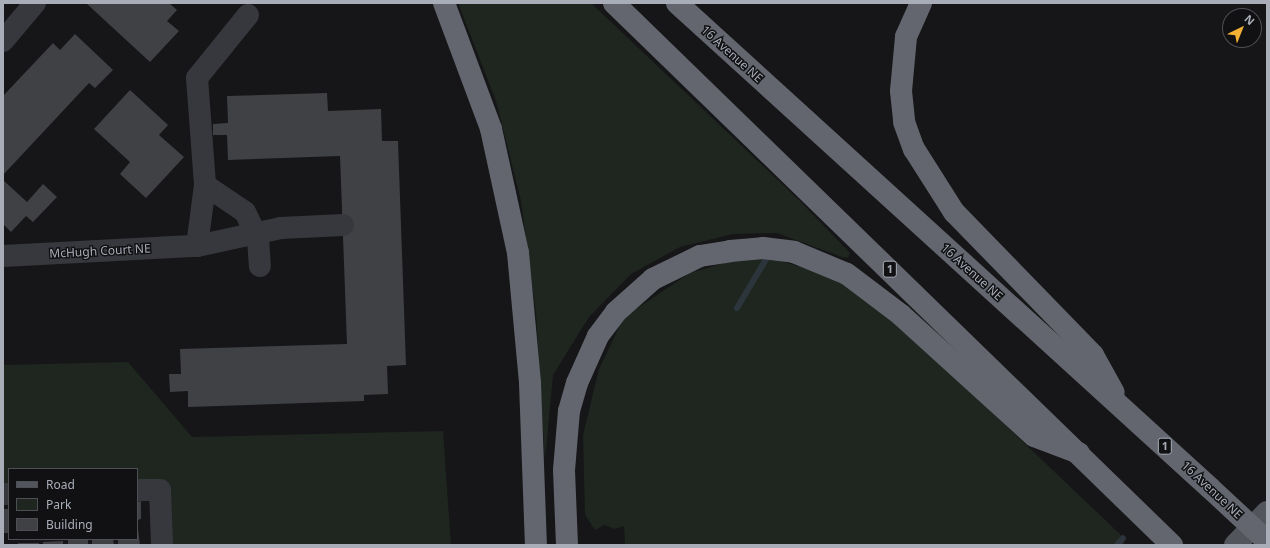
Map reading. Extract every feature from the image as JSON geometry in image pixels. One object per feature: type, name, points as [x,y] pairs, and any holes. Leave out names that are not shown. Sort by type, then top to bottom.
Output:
[{"type":"highway","points":[[444,3],[491,129],[518,253],[530,376],[536,545]]},
{"type":"highway","name":"1","points":[[614,3],[1079,453],[1167,541]]},
{"type":"highway","name":"16 Avenue NE","points":[[677,3],[1121,405],[1267,541]]},
{"type":"highway","points":[[920,3],[906,37],[901,91],[904,122],[914,149],[954,212],[1093,355],[1121,405]]},
{"type":"highway","points":[[567,545],[564,470],[570,411],[577,383],[598,336],[616,312],[653,279],[700,256],[763,248],[794,252],[847,274],[901,315],[1034,436],[1079,453]]},
{"type":"main road","points":[[1235,545],[1267,512]]},
{"type":"street","points":[[3,41],[35,3]]},
{"type":"street","points":[[197,246],[205,185],[196,78],[248,15]]},
{"type":"street","points":[[205,185],[245,212],[256,235],[260,266]]},
{"type":"street","name":"McHugh Court NE","points":[[3,256],[197,246],[256,235],[281,228],[343,225]]},
{"type":"street","points":[[138,490],[160,490],[162,545]]},
{"type":"green space","points":[[458,3],[591,3],[801,202],[850,253],[848,258],[777,233],[733,234],[680,247],[631,274],[589,317],[553,375],[545,460],[536,313],[521,201],[496,101]]},
{"type":"green space","points":[[770,258],[825,274],[864,296],[958,380],[1122,536],[1120,539],[1126,545],[625,545],[624,526],[615,529],[604,525],[595,530],[585,515],[583,435],[599,369],[620,325],[630,313],[690,273],[731,261]]},
{"type":"green space","points":[[128,362],[192,437],[443,431],[451,545],[162,545],[160,490],[138,490],[138,468],[8,468],[8,494],[3,494],[3,365]]},
{"type":"building","points":[[86,3],[169,3],[177,10],[167,21],[179,31],[150,62]]},
{"type":"building","points":[[75,34],[113,70],[95,88],[89,83],[3,175],[3,96],[53,43],[60,50]]},
{"type":"building","points":[[130,90],[168,125],[159,135],[184,157],[146,198],[120,174],[130,162],[94,129]]},
{"type":"building","points":[[327,93],[328,111],[381,109],[382,141],[398,141],[406,365],[387,366],[388,394],[364,395],[364,401],[188,407],[188,391],[170,392],[169,374],[181,374],[180,349],[347,344],[340,156],[228,160],[227,135],[213,135],[213,124],[228,123],[227,96]]},
{"type":"building","points":[[3,180],[27,202],[43,184],[57,197],[33,222],[26,216],[11,232],[3,224]]},
{"type":"building","points":[[141,501],[141,519],[138,520],[138,502]]},
{"type":"building","points":[[3,509],[8,509],[8,533],[3,533]]},
{"type":"building","points":[[138,530],[140,545],[118,545],[118,540],[138,540]]},
{"type":"building","points":[[68,540],[88,540],[88,545],[68,545]]},
{"type":"building","points":[[92,540],[113,540],[114,545],[92,545]]},
{"type":"building","points":[[63,541],[63,545],[43,545],[43,542]]},
{"type":"building","points":[[18,543],[39,543],[39,545],[18,545]]},
{"type":"waterway","points":[[737,308],[768,256]]},
{"type":"waterway","points":[[1117,545],[1123,538]]}]
